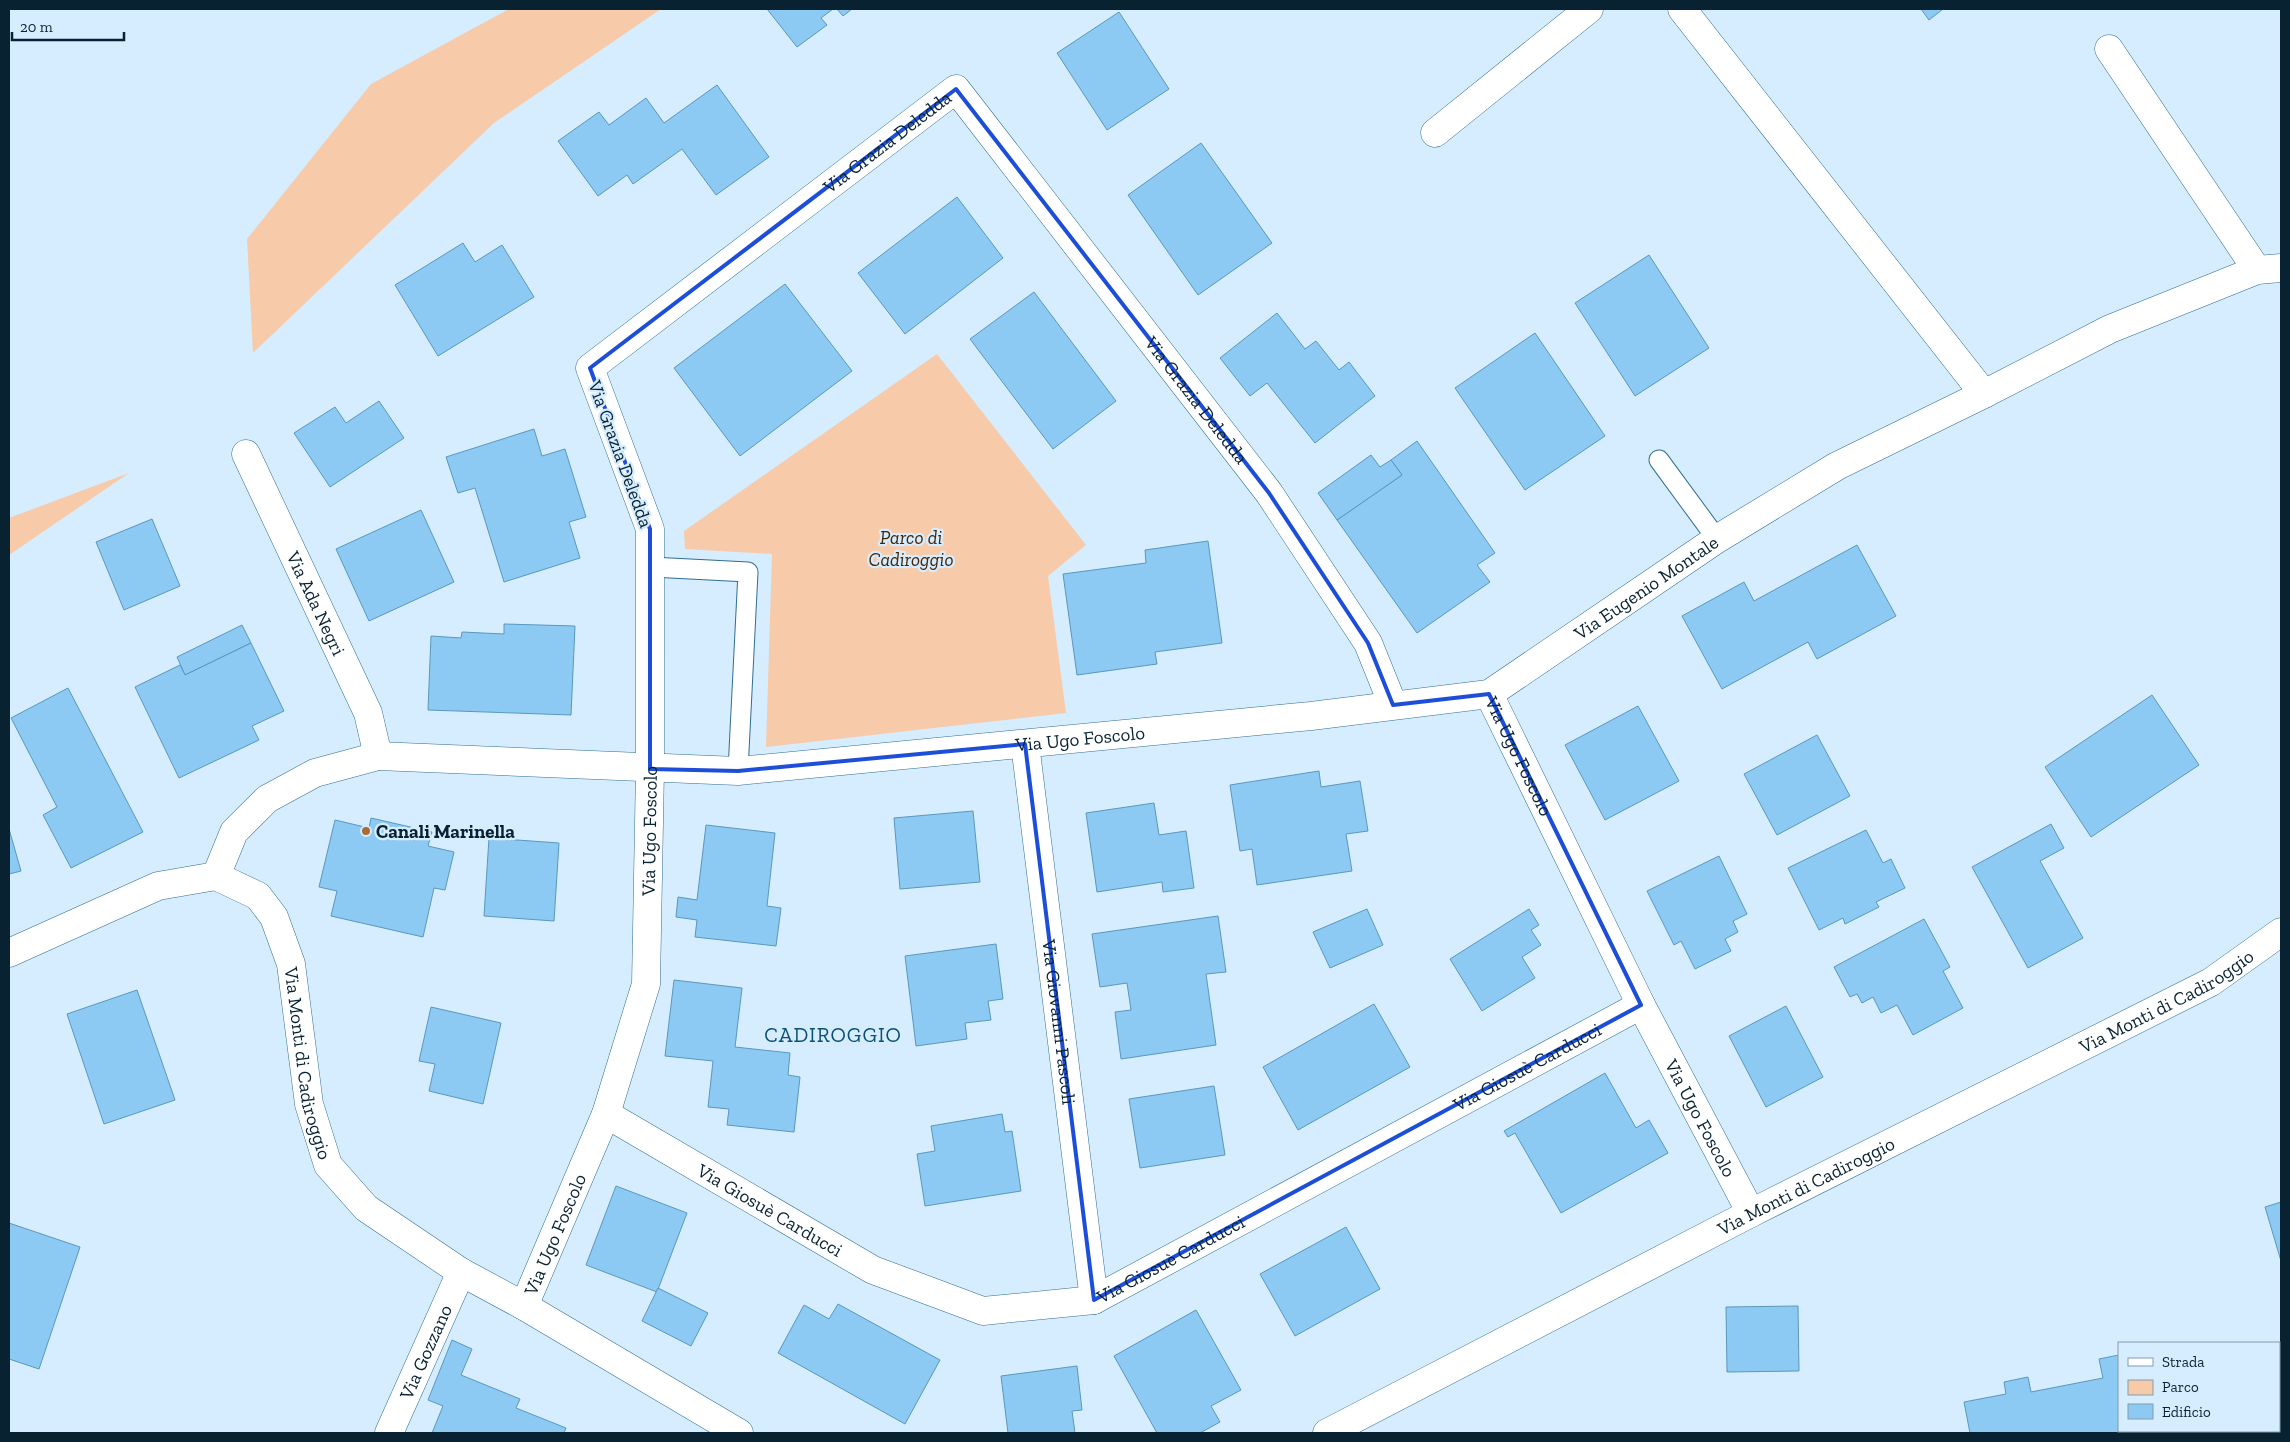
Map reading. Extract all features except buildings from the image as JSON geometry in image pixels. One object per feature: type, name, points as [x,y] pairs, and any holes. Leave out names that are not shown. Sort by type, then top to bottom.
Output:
[{"type":"street","points":[[1435,133],[1589,9]]},
{"type":"street","points":[[1682,9],[1984,394]]},
{"type":"street","points":[[2108,49],[2269,269]]},
{"type":"street","name":"Via Grazia Deledda","points":[[650,769],[650,530],[590,368],[956,89],[1269,493],[1368,643],[1393,705]]},
{"type":"street","name":"Via Eugenio Montale","points":[[1489,694],[1717,539],[1837,466],[1984,394],[2110,329],[2269,269]]},
{"type":"street","name":"Via Ada Negri","points":[[246,454],[368,713],[378,756]]},
{"type":"street","name":"Via Ugo Foscolo","points":[[524,1306],[606,1114],[646,984],[650,769],[738,772],[1025,744],[1489,694],[1641,1005],[1751,1213]]},
{"type":"street","name":"Via Giovanni Pascoli","points":[[1025,744],[1094,1300]]},
{"type":"street","points":[[9,953],[158,886],[187,879],[216,876],[234,832],[267,800],[315,773],[378,756],[650,769]]},
{"type":"street","name":"Via Monti di Cadiroggio","points":[[216,876],[258,896],[274,917],[291,964],[309,1104],[328,1165],[366,1208],[461,1272],[524,1306],[739,1433]]},
{"type":"street","name":"Via Monti di Cadiroggio","points":[[1327,1433],[1751,1213],[2211,982],[2281,932]]},
{"type":"street","name":"Via Giosuè Carducci","points":[[606,1114],[873,1270],[983,1311],[1094,1300],[1641,1005]]},
{"type":"street","name":"Via Gozzano","points":[[389,1433],[461,1272]]},
{"type":"lane","points":[[1659,460],[1717,539]]},
{"type":"lane","points":[[651,567],[748,572],[738,772]]},
{"type":"highlighted area","points":[[956,89],[1269,493],[1368,643],[1393,705],[1489,694],[1641,1005],[1094,1300],[1025,744],[738,771],[650,769],[650,529],[590,368]]},
{"type":"green space","points":[[509,9],[661,9],[494,123],[253,353],[247,239],[371,84]]},
{"type":"green space","name":"Parco di Cadiroggio","points":[[937,354],[1086,545],[1048,576],[1066,713],[766,747],[772,554],[685,549],[684,531]]},
{"type":"green space","points":[[129,473],[9,555],[9,518]]},
{"type":"place","name":"Canali Marinella","points":[[366,831]]},
{"type":"district","name":"CADIROGGIO","points":[[833,1035]]}]
